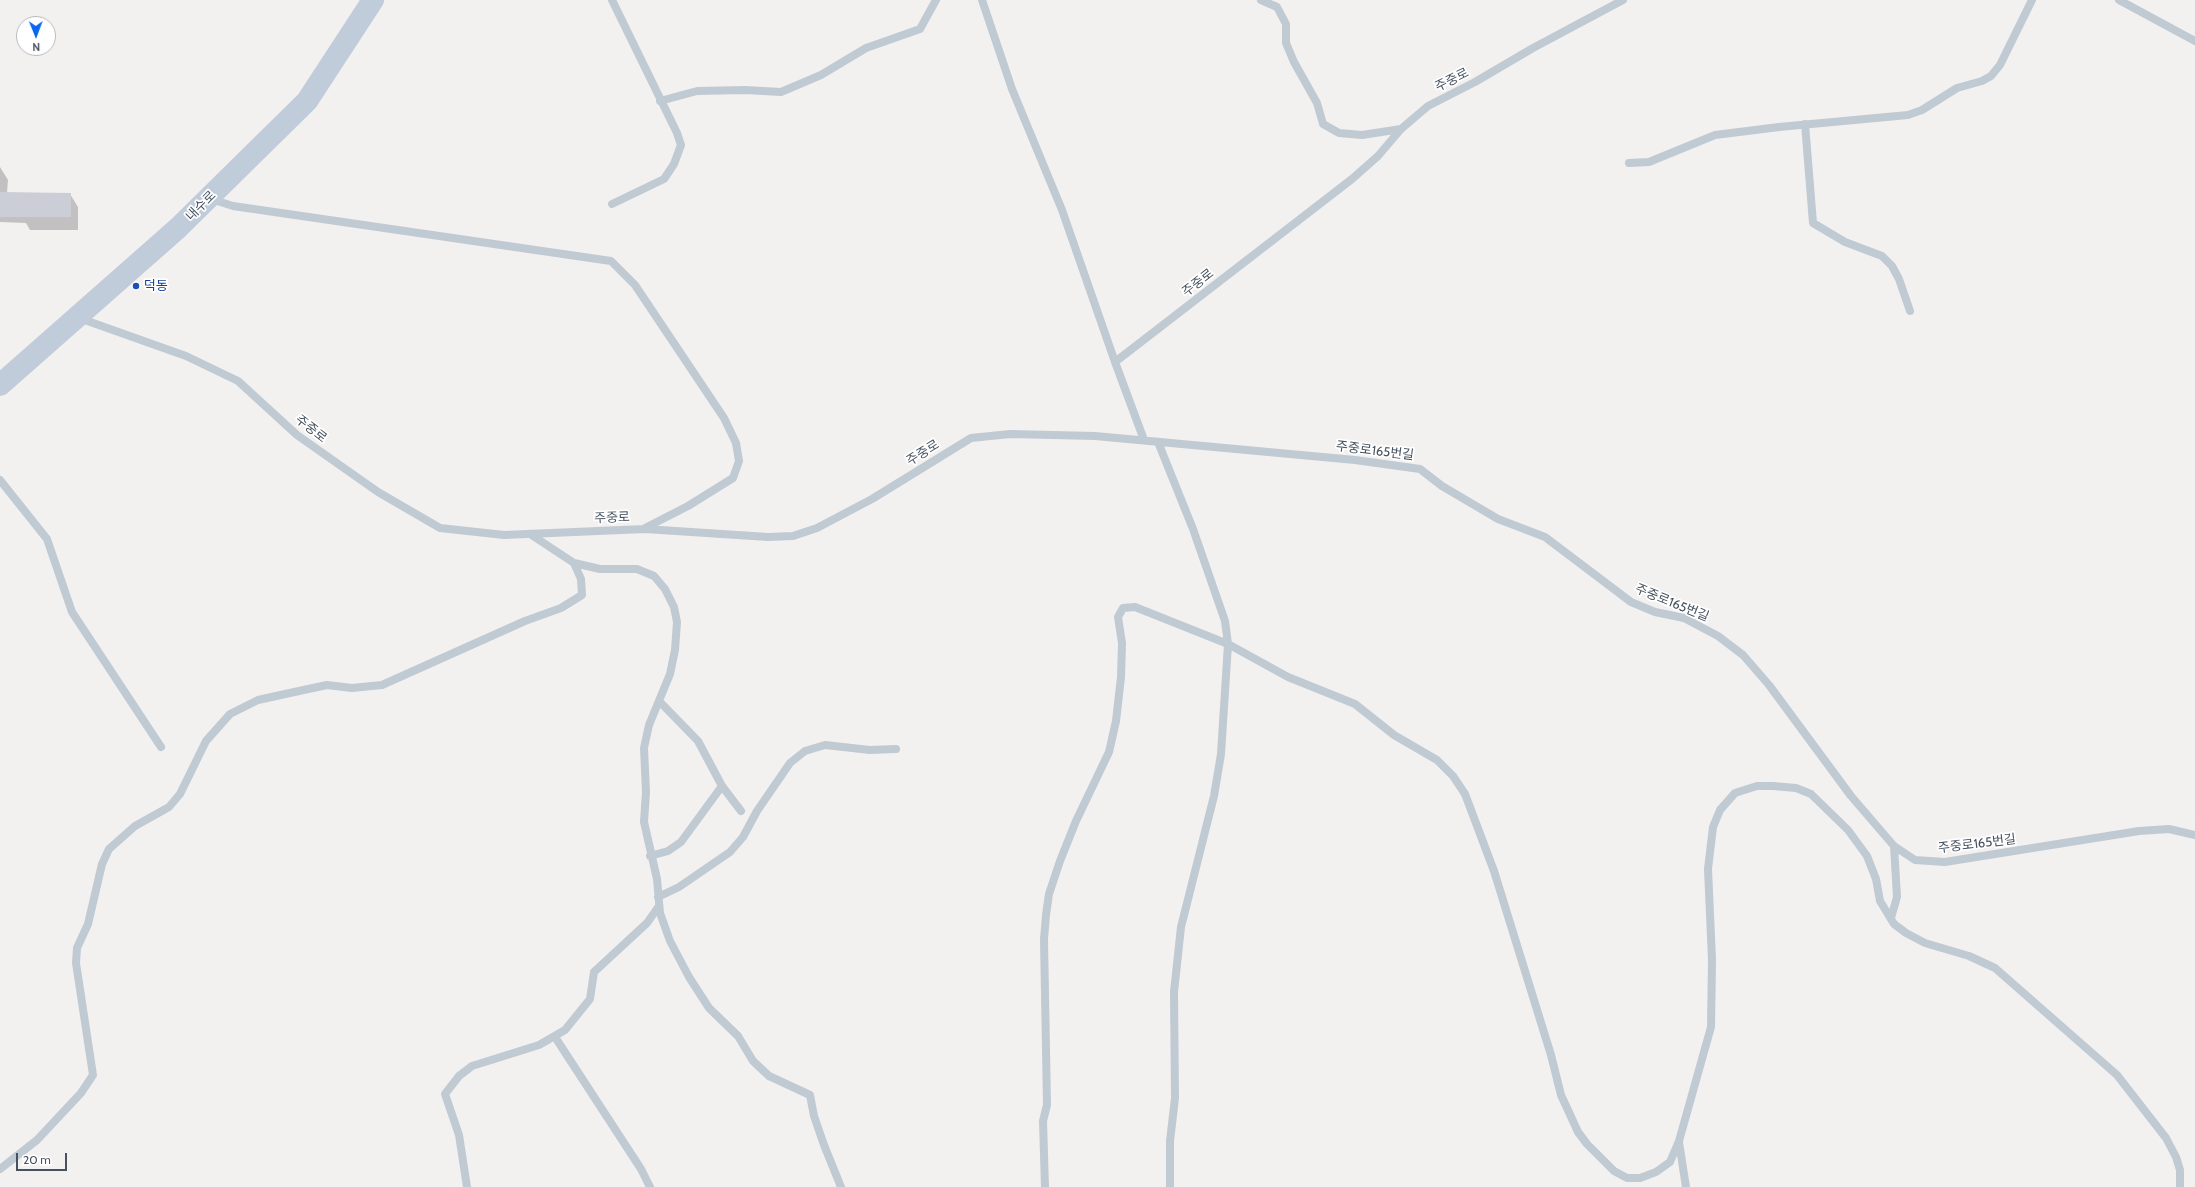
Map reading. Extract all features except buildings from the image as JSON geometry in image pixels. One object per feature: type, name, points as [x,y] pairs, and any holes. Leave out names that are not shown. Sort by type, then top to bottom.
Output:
[{"type":"street","name":"내수로","points":[[0,385],[178,228],[307,101],[373,0]]},
{"type":"lane","points":[[612,0],[681,145],[674,164],[664,179],[612,204]]},
{"type":"lane","points":[[660,101],[697,91],[745,90],[781,92],[821,75],[866,48],[920,29],[936,0]]},
{"type":"lane","points":[[982,0],[1012,89],[1062,210],[1144,440]]},
{"type":"lane","points":[[1261,0],[1277,7],[1286,24],[1286,43],[1294,62],[1317,103],[1323,124],[1339,133],[1362,135],[1401,129]]},
{"type":"lane","name":"주중로","points":[[1115,362],[1352,179],[1378,156],[1401,129],[1428,106],[1475,82],[1533,48],[1623,0]]},
{"type":"lane","points":[[1630,163],[1649,162],[1715,135],[1804,124],[1908,115],[1922,110],[1957,88],[1982,81],[1990,76],[2000,64],[2032,0]]},
{"type":"lane","points":[[2119,0],[2195,41]]},
{"type":"lane","points":[[1804,124],[1813,223],[1845,242],[1882,256],[1892,266],[1899,279],[1910,311]]},
{"type":"lane","points":[[208,198],[234,206],[611,261],[635,285],[724,418],[736,443],[739,461],[733,478],[688,506],[645,528]]},
{"type":"lane","name":"주중로","points":[[77,317],[186,356],[238,381],[297,435],[378,492],[440,528],[504,535],[645,528],[768,537],[793,536],[817,528],[872,499],[971,438],[1010,434],[1095,436],[1144,440]]},
{"type":"lane","name":"주중로165번길","points":[[1144,440],[1355,460],[1420,469],[1442,486],[1498,519],[1545,536],[1632,602],[1655,612],[1684,618],[1718,636],[1744,655],[1770,685],[1851,796],[1894,846],[1916,860],[1945,862],[2139,831],[2169,829],[2195,835]]},
{"type":"lane","points":[[1158,442],[1193,528],[1225,621],[1228,644],[1221,754],[1214,796],[1181,927],[1176,970],[1174,992],[1175,1098],[1170,1141],[1170,1187]]},
{"type":"lane","points":[[0,480],[47,539],[72,612],[161,747]]},
{"type":"lane","points":[[530,534],[574,563],[600,569],[637,569],[654,576],[665,589],[674,607],[677,622],[675,650],[670,674],[660,702],[649,725],[644,748],[646,792],[644,822],[650,856],[657,879],[660,913],[670,941],[689,977],[710,1008],[738,1036],[753,1061],[769,1076],[810,1094],[814,1116],[841,1187]]},
{"type":"lane","points":[[0,1169],[37,1140],[81,1093],[93,1075],[76,956],[77,948],[88,924],[102,864],[109,849],[135,826],[169,807],[180,794],[206,741],[230,714],[258,700],[299,690],[327,685],[352,688],[382,685],[525,621],[561,608],[582,595],[581,579],[574,563]]},
{"type":"lane","points":[[1044,1187],[1043,1121],[1047,1105],[1044,939],[1049,894],[1076,821],[1109,752],[1116,721],[1121,677],[1122,643],[1118,618],[1123,608],[1135,607],[1228,644],[1288,677],[1355,704],[1394,735],[1437,760],[1453,776],[1465,794],[1494,871],[1551,1055],[1561,1095],[1578,1132],[1587,1144],[1614,1171],[1627,1178],[1640,1178],[1656,1172],[1670,1162],[1679,1141],[1711,1027],[1712,960],[1708,869],[1713,827],[1720,810],[1735,794],[1757,786],[1796,788],[1811,794],[1848,830],[1867,856],[1876,879],[1880,901],[1894,924],[1906,933],[1925,942],[1969,956],[1994,968],[2117,1075],[2166,1138],[2176,1157],[2180,1170],[2180,1187]]},
{"type":"lane","points":[[660,702],[698,741],[722,786],[741,811]]},
{"type":"lane","points":[[658,897],[696,876],[730,852],[743,836],[757,811],[790,763],[805,751],[825,745],[870,750],[896,748]]},
{"type":"lane","points":[[650,856],[668,851],[681,842],[722,786]]},
{"type":"lane","points":[[1891,918],[1897,897],[1894,846]]},
{"type":"lane","points":[[467,1187],[459,1135],[445,1094],[459,1076],[472,1066],[539,1045],[565,1030],[590,999],[594,972],[648,923],[659,906]]},
{"type":"lane","points":[[555,1036],[641,1169],[650,1187]]},
{"type":"lane","points":[[1679,1141],[1686,1187]]},
{"type":"place","name":"덕동","points":[[136,286]]}]
